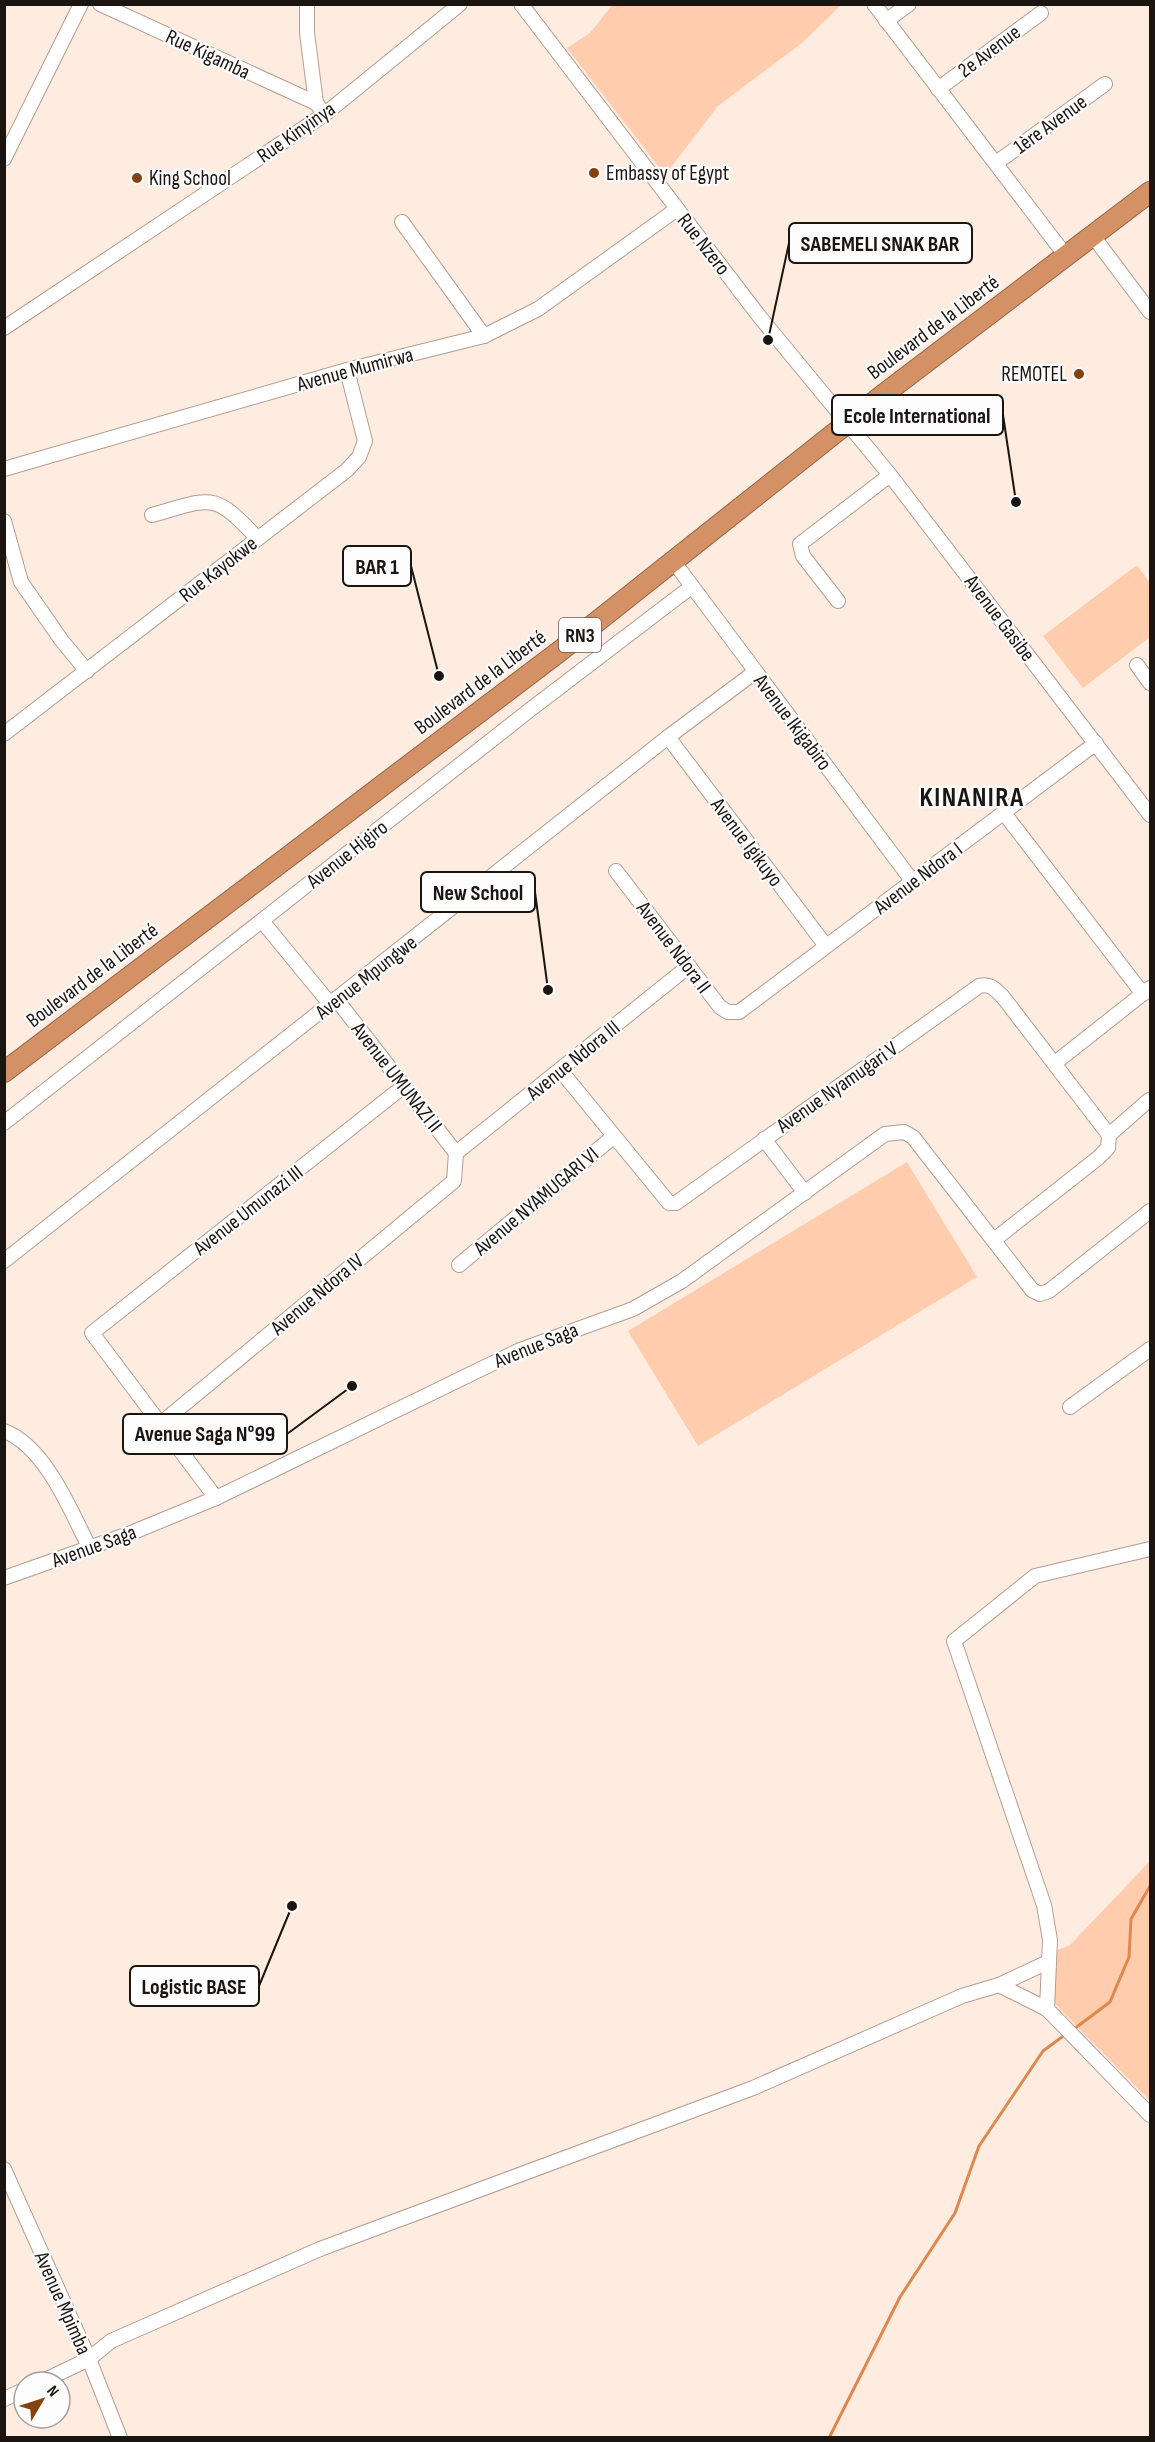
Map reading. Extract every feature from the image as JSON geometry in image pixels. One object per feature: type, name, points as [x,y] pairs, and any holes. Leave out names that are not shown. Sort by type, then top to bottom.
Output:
[{"type":"highway","name":"Boulevard de la Liberté","points":[[4,1072],[560,651],[846,424],[1150,192]]},
{"type":"street","points":[[4,159],[81,4]]},
{"type":"street","name":"Rue Kigamba","points":[[100,4],[321,109]]},
{"type":"street","points":[[307,4],[307,33],[321,109]]},
{"type":"street","name":"Rue Kinyinya","points":[[4,328],[321,109],[460,4]]},
{"type":"street","name":"Rue Nzero","points":[[520,4],[846,424]]},
{"type":"street","points":[[874,4],[1066,256]]},
{"type":"street","points":[[886,21],[909,4]]},
{"type":"street","name":"2e Avenue","points":[[938,89],[1041,13]]},
{"type":"street","name":"1ère Avenue","points":[[996,163],[1104,84]]},
{"type":"street","name":"Avenue Mumirwa","points":[[4,469],[347,370],[484,336],[538,309],[677,209]]},
{"type":"street","points":[[402,222],[484,336]]},
{"type":"street","points":[[1093,236],[1150,312]]},
{"type":"street","name":"Rue Kayokwe","points":[[4,734],[347,470],[364,449],[364,441],[347,370]]},
{"type":"street","name":"Avenue Gasibe","points":[[846,424],[890,475],[1150,815]]},
{"type":"street","points":[[838,600],[803,555],[800,544],[890,475]]},
{"type":"street","points":[[152,514],[190,504],[220,503],[230,509],[257,538]]},
{"type":"street","points":[[4,521],[21,582],[87,671]]},
{"type":"street","name":"Avenue Ikigabiro","points":[[674,562],[913,882]]},
{"type":"street","name":"Avenue Higiro","points":[[4,1123],[691,587]]},
{"type":"street","points":[[1137,665],[1150,682]]},
{"type":"street","name":"Avenue Mpungwe","points":[[4,1261],[334,1003],[668,737],[755,672]]},
{"type":"street","name":"Avenue Igikuyo","points":[[668,737],[826,946]]},
{"type":"street","name":"Avenue Ndora I","points":[[739,1012],[1095,743]]},
{"type":"street","points":[[1004,813],[1147,991],[1055,1063]]},
{"type":"street","name":"Avenue Ndora II","points":[[616,871],[720,1007],[728,1012],[739,1012]]},
{"type":"street","name":"Avenue UMUNAZI II","points":[[262,921],[405,1086],[456,1153]]},
{"type":"street","name":"Avenue Ndora III","points":[[456,1153],[689,966]]},
{"type":"street","name":"Avenue Nyamugari V","points":[[561,1071],[669,1203],[676,1203],[979,986],[985,985],[994,988],[1003,997],[1109,1135]]},
{"type":"street","name":"Avenue Umunazi III","points":[[159,1425],[92,1333],[405,1086]]},
{"type":"street","points":[[1149,1100],[1109,1135],[1108,1148],[1098,1158],[997,1244],[1032,1290],[1040,1294],[1049,1291],[1150,1211]]},
{"type":"street","name":"Avenue Saga","points":[[4,1578],[131,1533],[216,1498],[520,1350],[633,1309],[682,1281],[885,1134],[904,1132],[914,1137],[997,1244]]},
{"type":"street","name":"Avenue NYAMUGARI VI","points":[[459,1265],[613,1137]]},
{"type":"street","points":[[764,1139],[805,1194]]},
{"type":"street","name":"Avenue Ndora IV","points":[[159,1425],[454,1181],[456,1153]]},
{"type":"street","points":[[1070,1407],[1150,1349]]},
{"type":"street","points":[[159,1425],[216,1498]]},
{"type":"street","points":[[4,1431],[26,1446],[52,1473],[89,1547]]},
{"type":"street","points":[[1047,2009],[1050,1940],[1044,1905],[954,1641],[1035,1576],[1150,1549]]},
{"type":"street","points":[[66,2370],[89,2359],[111,2341],[320,2249],[753,2088],[962,1996],[999,1985],[1048,1962]]},
{"type":"street","points":[[999,1985],[1047,2009],[1150,2115]]},
{"type":"street","name":"Avenue Mpimba","points":[[4,2169],[89,2359],[120,2438]]},
{"type":"shaded area","points":[[612,5],[841,5],[802,43],[718,106],[665,175],[567,48],[590,33]]},
{"type":"shaded area","points":[[1137,565],[1150,583],[1150,637],[1083,688],[1043,636]]},
{"type":"shaded area","points":[[907,1162],[977,1277],[698,1446],[628,1331]]},
{"type":"shaded area","points":[[1150,1861],[1150,2101],[1054,2003],[1051,1953],[1070,1945]]},
{"type":"waterway","points":[[1074,2029],[1110,2002],[1129,1957],[1131,1919],[1150,1886]]},
{"type":"waterway","points":[[829,2438],[900,2297],[955,2213],[979,2146],[1043,2051],[1066,2034]]},
{"type":"place","name":"Embassy of Egypt","points":[[594,173]]},
{"type":"place","name":"King School","points":[[137,178]]},
{"type":"place","name":"SABEMELI SNAK BAR","points":[[768,340]]},
{"type":"place","name":"REMOTEL","points":[[1079,374]]},
{"type":"place","name":"Ecole International","points":[[1016,502]]},
{"type":"place","name":"BAR 1","points":[[439,676]]},
{"type":"place","name":"New School","points":[[548,990]]},
{"type":"place","name":"Avenue Saga N°99","points":[[352,1386]]},
{"type":"place","name":"Logistic BASE","points":[[292,1906]]},
{"type":"district","name":"KINANIRA","points":[[972,797]]}]
